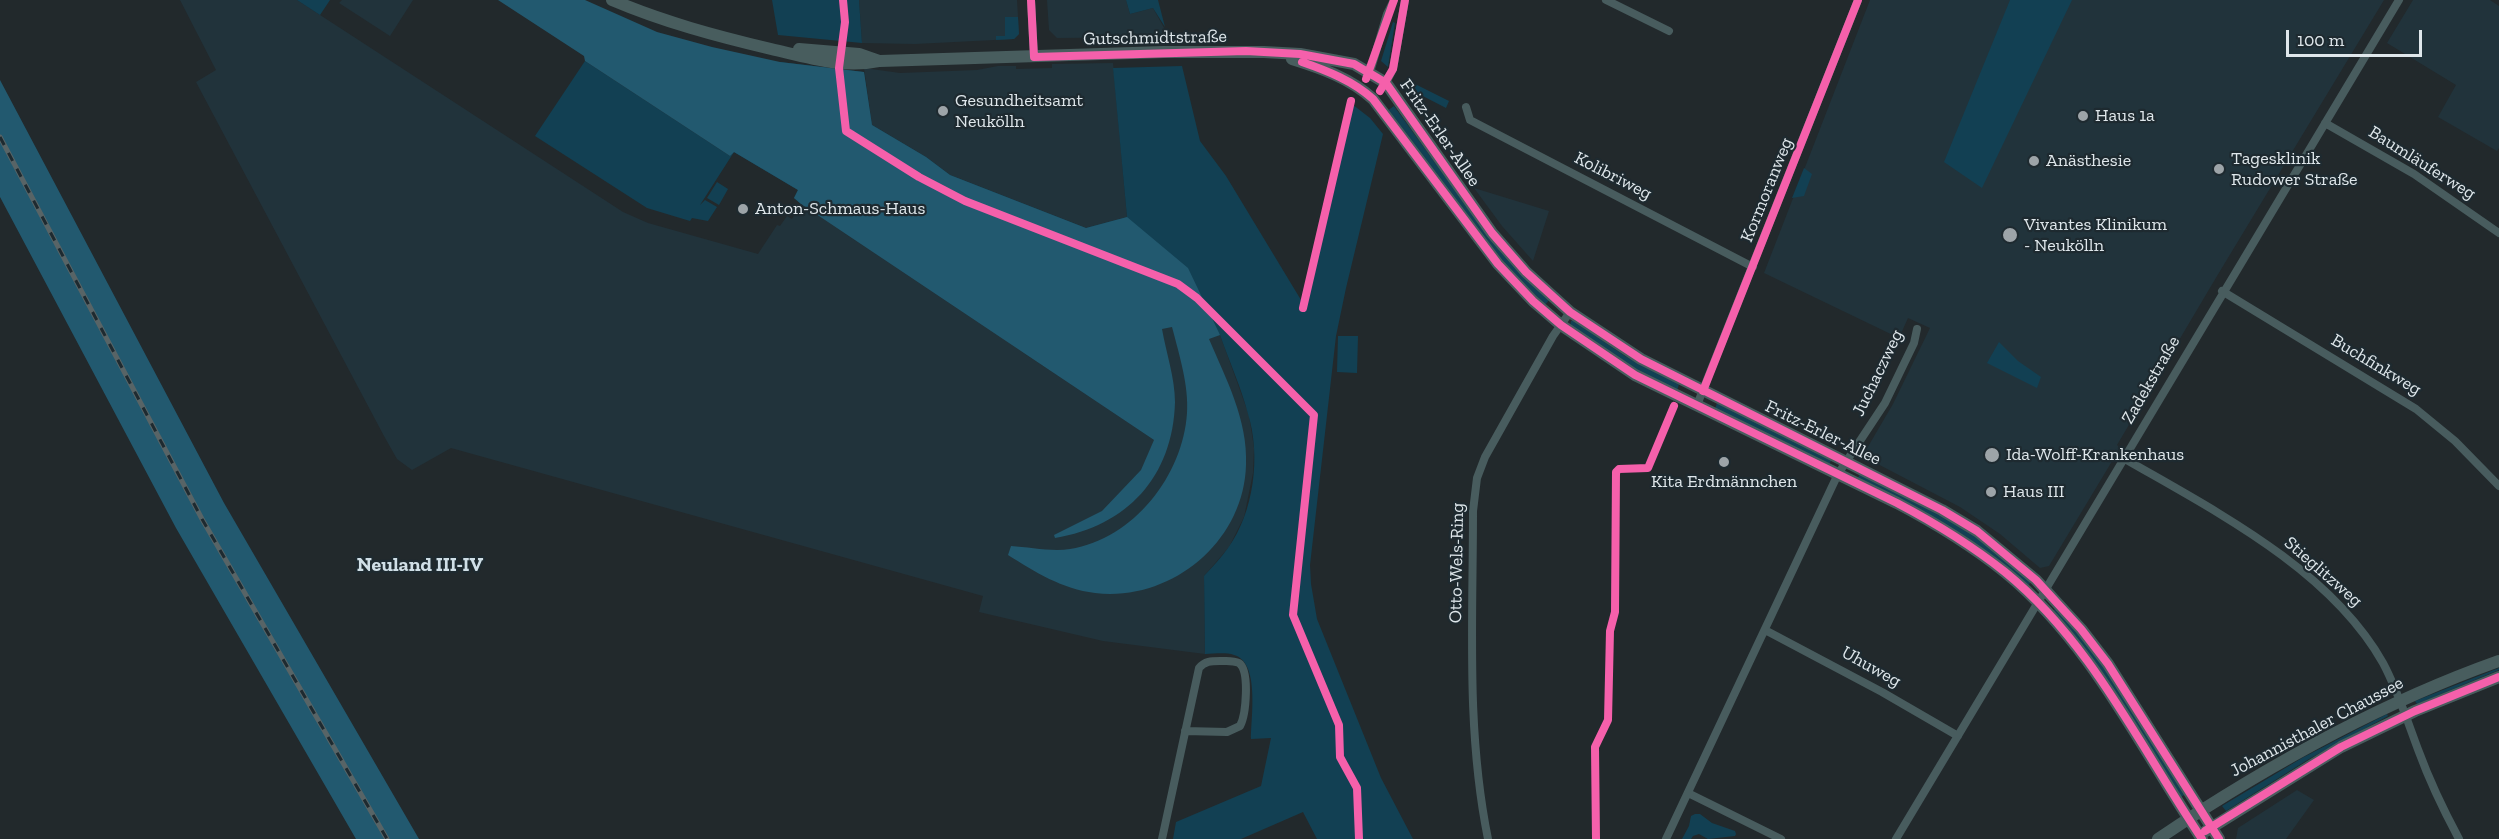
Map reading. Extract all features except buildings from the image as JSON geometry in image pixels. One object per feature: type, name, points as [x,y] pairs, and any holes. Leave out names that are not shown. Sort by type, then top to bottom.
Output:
[{"type":"street","name":"Gutschmidtstraße","points":[[612,0],[697,31],[774,49],[792,56],[840,63],[1239,51],[1314,56],[1354,64],[1370,72]]},
{"type":"street","points":[[1031,0],[1034,57]]},
{"type":"street","points":[[1361,89],[1370,72],[1394,0]]},
{"type":"street","points":[[1386,83],[1393,69],[1406,0]]},
{"type":"street","points":[[1606,0],[1669,31]]},
{"type":"street","name":"Kormoranweg","points":[[1697,405],[1857,0]]},
{"type":"street","name":"Zadekstraße","points":[[1896,839],[2125,459],[2222,291],[2399,0]]},
{"type":"street","name":"Gutschmidtstraße","points":[[1276,53],[1322,69],[1361,89]]},
{"type":"street","name":"Fritz-Erler-Allee","points":[[1370,72],[1386,83],[1492,234],[1526,272],[1570,312],[1628,352],[1942,510],[1977,531],[2046,589],[2108,664],[2220,839]]},
{"type":"street","name":"Fritz-Erler-Allee","points":[[1373,99],[1386,83]]},
{"type":"street","name":"Fritz-Erler-Allee","points":[[1361,89],[1373,99],[1498,264],[1533,301],[1561,325],[1635,375],[1897,503],[1970,545],[2006,573],[2072,640],[2101,680],[2189,819],[2198,838]]},
{"type":"street","name":"Kolibriweg","points":[[1466,107],[1470,120],[1753,267]]},
{"type":"street","name":"Baumläuferweg","points":[[2325,123],[2415,174],[2499,233]]},
{"type":"street","name":"Buchfinkweg","points":[[2222,291],[2416,409],[2455,441],[2499,486]]},
{"type":"street","name":"Otto-Wels-Ring","points":[[1488,839],[1476,770],[1472,718],[1474,491],[1485,457],[1570,312]]},
{"type":"street","name":"Juchaczweg","points":[[1848,461],[1885,403],[1914,343],[1917,330]]},
{"type":"street","name":"Stieglitzweg","points":[[2125,459],[2260,541],[2301,570],[2327,592],[2357,624],[2384,665],[2433,788],[2459,839]]},
{"type":"street","name":"Fritz-Erler-Allee","points":[[1838,474],[1848,461]]},
{"type":"street","points":[[1666,839],[1838,474]]},
{"type":"street","name":"Uhuweg","points":[[1766,630],[1958,736]]},
{"type":"street","points":[[1162,839],[1185,731],[1199,668],[1207,662],[1234,661],[1239,663],[1245,676],[1245,705],[1240,726],[1227,732],[1185,731]]},
{"type":"street","name":"Johannisthaler Chaussee","points":[[2158,839],[2274,766],[2399,702],[2499,661]]},
{"type":"street","name":"Johannisthaler Chaussee","points":[[2198,838],[2313,764],[2405,716],[2499,677]]},
{"type":"street","points":[[1688,794],[1781,839]]},
{"type":"shaded area","points":[[180,0],[297,0],[623,212],[648,223],[758,254],[777,225],[780,226],[787,216],[792,219],[801,204],[1154,440],[1157,329],[1172,326],[1220,335],[1249,415],[1254,448],[1253,473],[1244,517],[1229,547],[1204,576],[1205,654],[1103,641],[979,612],[983,596],[451,448],[412,470],[397,459],[384,436],[196,82],[216,70]]},
{"type":"shaded area","points":[[297,0],[330,0],[320,15]]},
{"type":"shaded area","points":[[342,0],[413,0],[390,36],[339,3]]},
{"type":"shaded area","points":[[498,0],[585,0],[657,32],[712,47],[780,62],[864,72],[872,125],[926,157],[950,175],[1086,228],[1127,217],[1188,268],[1220,335],[1209,339],[1240,416],[1246,448],[1246,465],[1242,493],[1232,519],[1217,542],[1198,561],[1176,577],[1150,588],[1123,593],[1095,593],[1071,588],[1008,555],[1011,546],[1063,550],[1093,543],[1115,532],[1134,518],[1165,481],[1176,459],[1187,413],[1185,381],[1172,327],[1162,329],[1175,393],[1172,429],[1166,453],[1155,475],[1141,494],[1104,522],[1081,532],[1055,538],[1054,535],[1102,511],[1141,470],[1154,440],[801,204],[794,198],[798,190],[734,152],[730,156],[585,61],[584,56]]},
{"type":"shaded area","points":[[772,0],[859,0],[862,43],[778,35]]},
{"type":"shaded area","points":[[859,0],[1017,0],[1019,34],[1014,39],[915,44],[862,43]]},
{"type":"shaded area","points":[[1047,0],[1126,0],[1130,14],[1153,8],[1169,37],[1057,38],[1049,30]]},
{"type":"shaded area","points":[[1126,0],[1158,0],[1165,27],[1153,8],[1130,14]]},
{"type":"shaded area","name":"Vivantes Klinikum - Neukölln","points":[[1870,0],[2384,0],[2217,276],[2117,445],[2120,448],[2049,566],[2040,568],[2000,534],[1960,507],[1872,461],[1866,450],[1893,404],[1930,328],[1908,318],[1899,338],[1764,273]]},
{"type":"shaded area","points":[[2010,0],[2072,0],[1982,188],[1944,162]]},
{"type":"shaded area","points":[[2413,0],[2490,0],[2499,6],[2499,148],[2497,151],[2438,117],[2456,85],[2387,43]]},
{"type":"shaded area","points":[[1005,17],[1018,17],[1019,34],[1014,39],[996,40],[996,36],[1005,36]]},
{"type":"shaded area","points":[[1393,22],[1395,23],[1388,67],[1381,61]]},
{"type":"shaded area","points":[[585,61],[730,156],[780,62],[864,72],[872,125],[926,157],[950,175],[1086,228],[1127,217],[1113,68],[1182,66],[1200,141],[1226,176],[1301,300],[1348,101],[1370,118],[1383,134],[1336,336],[1310,565],[1311,584],[1317,619],[1381,778],[1413,839],[1317,839],[1303,812],[1241,839],[1173,839],[1176,822],[1261,786],[1271,738],[1251,739],[1251,679],[1248,668],[1242,660],[1231,654],[1205,654],[1204,576],[1237,534],[1249,501],[1254,465],[1252,430],[1248,414],[1220,335],[1209,338],[801,204],[794,198],[798,190],[734,152],[700,205],[705,200],[717,207],[708,221],[692,218],[690,221],[647,208],[535,136]]},
{"type":"shaded area","points":[[1113,63],[1127,217],[1086,228],[950,175],[926,157],[872,125],[864,68],[900,73],[977,70],[998,66],[1016,66],[1016,69],[1052,68],[1052,64]]},
{"type":"shaded area","points":[[0,80],[224,503],[419,839],[356,839],[176,528],[0,197]]},
{"type":"shaded area","points":[[1413,83],[1449,101],[1446,108],[1417,93]]},
{"type":"shaded area","points":[[1394,106],[1436,164],[1549,300],[1545,305],[1512,273],[1387,111]]},
{"type":"shaded area","points":[[1804,168],[1812,174],[1804,196],[1792,198]]},
{"type":"shaded area","points":[[717,182],[728,189],[719,205],[707,198]]},
{"type":"shaded area","points":[[1474,188],[1549,211],[1533,261],[1502,226]]},
{"type":"shaded area","points":[[1571,321],[1625,356],[1679,384],[1677,391],[1641,373],[1570,326]]},
{"type":"shaded area","points":[[1338,336],[1358,336],[1357,373],[1337,372]]},
{"type":"shaded area","points":[[1999,342],[2018,361],[2041,377],[2037,388],[1987,363]]},
{"type":"shaded area","points":[[1717,403],[1832,458],[1829,465],[1715,409]]},
{"type":"shaded area","points":[[1861,473],[1915,500],[1975,536],[2031,581],[2027,588],[1857,479]]},
{"type":"shaded area","points":[[2056,607],[2102,664],[2187,793],[2181,797],[2052,613]]},
{"type":"shaded area","points":[[2499,668],[2499,670],[2417,704],[2415,701]]},
{"type":"shaded area","points":[[2387,714],[2388,716],[2309,759],[2226,811],[2222,806],[2302,758]]},
{"type":"shaded area","points":[[2297,790],[2314,800],[2286,839],[2236,839],[2238,828]]},
{"type":"shaded area","points":[[1700,814],[1712,823],[1735,831],[1735,836],[1708,839],[1699,834],[1691,839],[1682,839],[1691,816]]},
{"type":"railway","points":[[0,137],[202,519],[387,839]]},
{"type":"cycle path","points":[[843,0],[845,22],[839,68],[846,131],[919,177],[965,201],[1178,284],[1197,298],[1314,415],[1293,615],[1339,725],[1340,757],[1357,788],[1359,839]]},
{"type":"cycle path","points":[[1031,0],[1034,57],[1246,51],[1300,54],[1354,64],[1386,83],[1492,233],[1526,272],[1570,312],[1641,359],[1942,510],[1977,531],[2036,580],[2081,629],[2108,664],[2219,839]]},
{"type":"cycle path","points":[[1366,79],[1394,0]]},
{"type":"cycle path","points":[[1380,91],[1393,69],[1405,0]]},
{"type":"cycle path","points":[[1703,391],[1858,0]]},
{"type":"cycle path","points":[[1302,62],[1340,77],[1373,99],[1498,264],[1533,301],[1561,325],[1635,375],[1897,503],[1966,544],[2005,572],[2036,600],[2089,663],[2202,839]]},
{"type":"cycle path","points":[[1303,308],[1351,101]]},
{"type":"cycle path","points":[[1596,839],[1595,747],[1608,720],[1610,631],[1615,612],[1616,472],[1619,469],[1648,468],[1674,406]]},
{"type":"cycle path","points":[[2205,831],[2341,747],[2415,711],[2499,677]]},
{"type":"place","name":"Gesundheitsamt Neukölln","points":[[943,111]]},
{"type":"place","name":"Haus 1a","points":[[2083,116]]},
{"type":"place","name":"Anästhesie","points":[[2034,161]]},
{"type":"place","name":"Tagesklinik Rudower Straße","points":[[2219,169]]},
{"type":"place","name":"Anton-Schmaus-Haus","points":[[743,209]]},
{"type":"place","name":"Vivantes Klinikum - Neukölln","points":[[2010,235]]},
{"type":"place","name":"Ida-Wolff-Krankenhaus","points":[[1992,455]]},
{"type":"place","name":"Kita Erdmännchen","points":[[1724,462]]},
{"type":"place","name":"Haus III","points":[[1991,492]]},
{"type":"district","name":"Neuland III-IV","points":[[420,565]]}]
